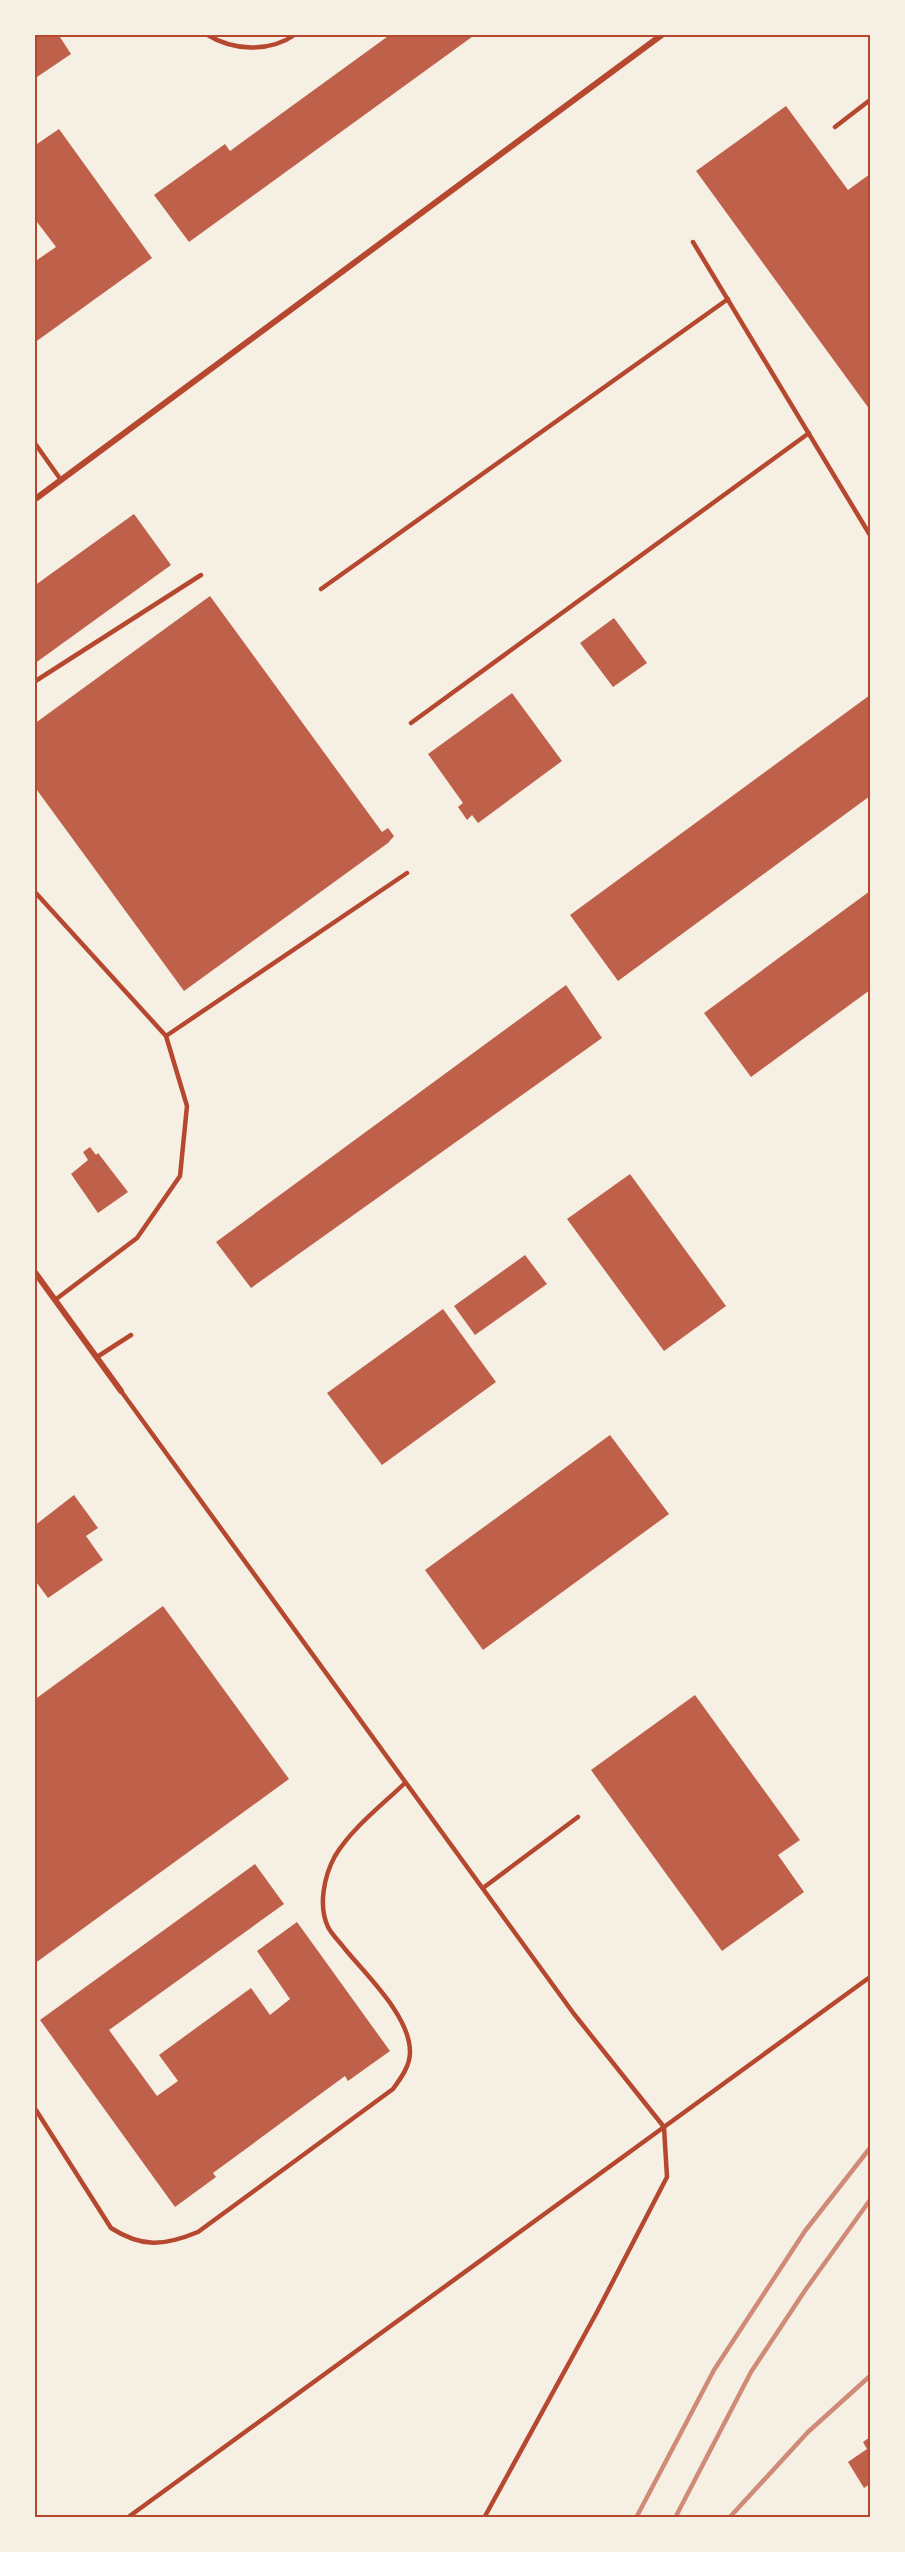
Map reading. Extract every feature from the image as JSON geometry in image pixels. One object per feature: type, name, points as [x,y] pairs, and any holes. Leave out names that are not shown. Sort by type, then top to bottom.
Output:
[{"type":"street","points":[[34,500],[663,34]]},
{"type":"street","points":[[34,1271],[121,1391]]},
{"type":"lane","points":[[206,34],[222,44],[253,48],[286,41],[296,34]]},
{"type":"lane","points":[[835,128],[870,100]]},
{"type":"lane","points":[[693,242],[870,535]]},
{"type":"lane","points":[[321,589],[728,299]]},
{"type":"lane","points":[[411,723],[809,433]]},
{"type":"lane","points":[[34,442],[61,480]]},
{"type":"lane","points":[[34,682],[201,575]]},
{"type":"lane","points":[[166,1036],[407,873]]},
{"type":"lane","points":[[34,891],[166,1036],[187,1107],[180,1176],[137,1238],[55,1300]]},
{"type":"lane","points":[[97,1357],[131,1335]]},
{"type":"lane","points":[[121,1391],[574,2014],[664,2127],[667,2177],[597,2312],[484,2517]]},
{"type":"lane","points":[[34,2107],[111,2228],[129,2240],[151,2244],[177,2240],[198,2232],[393,2089],[405,2072],[411,2053],[407,2034],[400,2016],[328,1927],[323,1906],[326,1881],[334,1859],[345,1841],[405,1783]]},
{"type":"lane","points":[[483,1888],[578,1817]]},
{"type":"lane","points":[[127,2517],[870,1977]]},
{"type":"building","points":[[34,34],[58,34],[71,54],[34,79]]},
{"type":"building","points":[[391,34],[476,34],[189,242],[154,195],[225,144],[230,151]]},
{"type":"building","points":[[786,106],[848,190],[870,174],[870,410],[696,171]]},
{"type":"building","points":[[59,129],[152,258],[34,343],[34,262],[56,247],[34,218],[34,146]]},
{"type":"building","points":[[134,514],[171,565],[34,664],[34,586]]},
{"type":"building","points":[[210,596],[382,832],[388,828],[394,836],[388,843],[184,991],[34,786],[34,724]]},
{"type":"building","points":[[614,618],[647,663],[613,687],[580,643]]},
{"type":"building","points":[[512,693],[562,761],[478,823],[472,815],[467,820],[458,807],[463,803],[428,754]]},
{"type":"building","points":[[870,695],[870,796],[618,981],[570,915]]},
{"type":"building","points":[[870,891],[870,990],[751,1077],[704,1013]]},
{"type":"building","points":[[566,985],[602,1038],[251,1288],[216,1242]]},
{"type":"building","points":[[90,1147],[96,1155],[98,1153],[128,1192],[98,1213],[71,1174],[88,1160],[83,1152]]},
{"type":"building","points":[[630,1174],[726,1306],[664,1351],[567,1219]]},
{"type":"building","points":[[525,1255],[547,1284],[475,1335],[454,1306]]},
{"type":"building","points":[[443,1309],[496,1382],[382,1465],[327,1393]]},
{"type":"building","points":[[610,1435],[669,1514],[483,1650],[425,1570]]},
{"type":"building","points":[[74,1495],[98,1528],[86,1536],[103,1560],[48,1598],[34,1579],[34,1526]]},
{"type":"building","points":[[163,1606],[289,1779],[34,1964],[34,1700]]},
{"type":"building","points":[[695,1695],[800,1840],[778,1855],[804,1892],[722,1951],[591,1770]]},
{"type":"building","points":[[255,1864],[284,1904],[109,2030],[157,2096],[178,2081],[159,2055],[251,1988],[270,2015],[290,1999],[257,1951],[297,1922],[390,2051],[348,2081],[345,2076],[213,2173],[216,2177],[175,2207],[40,2020]]},
{"type":"building","points":[[870,2437],[870,2484],[864,2488],[848,2462],[867,2449],[863,2442]]},
{"type":"railway","points":[[636,2518],[714,2370],[805,2231],[870,2148]]},
{"type":"railway","points":[[675,2518],[751,2372],[806,2289],[870,2200]]},
{"type":"railway","points":[[729,2518],[808,2432],[870,2376]]}]
